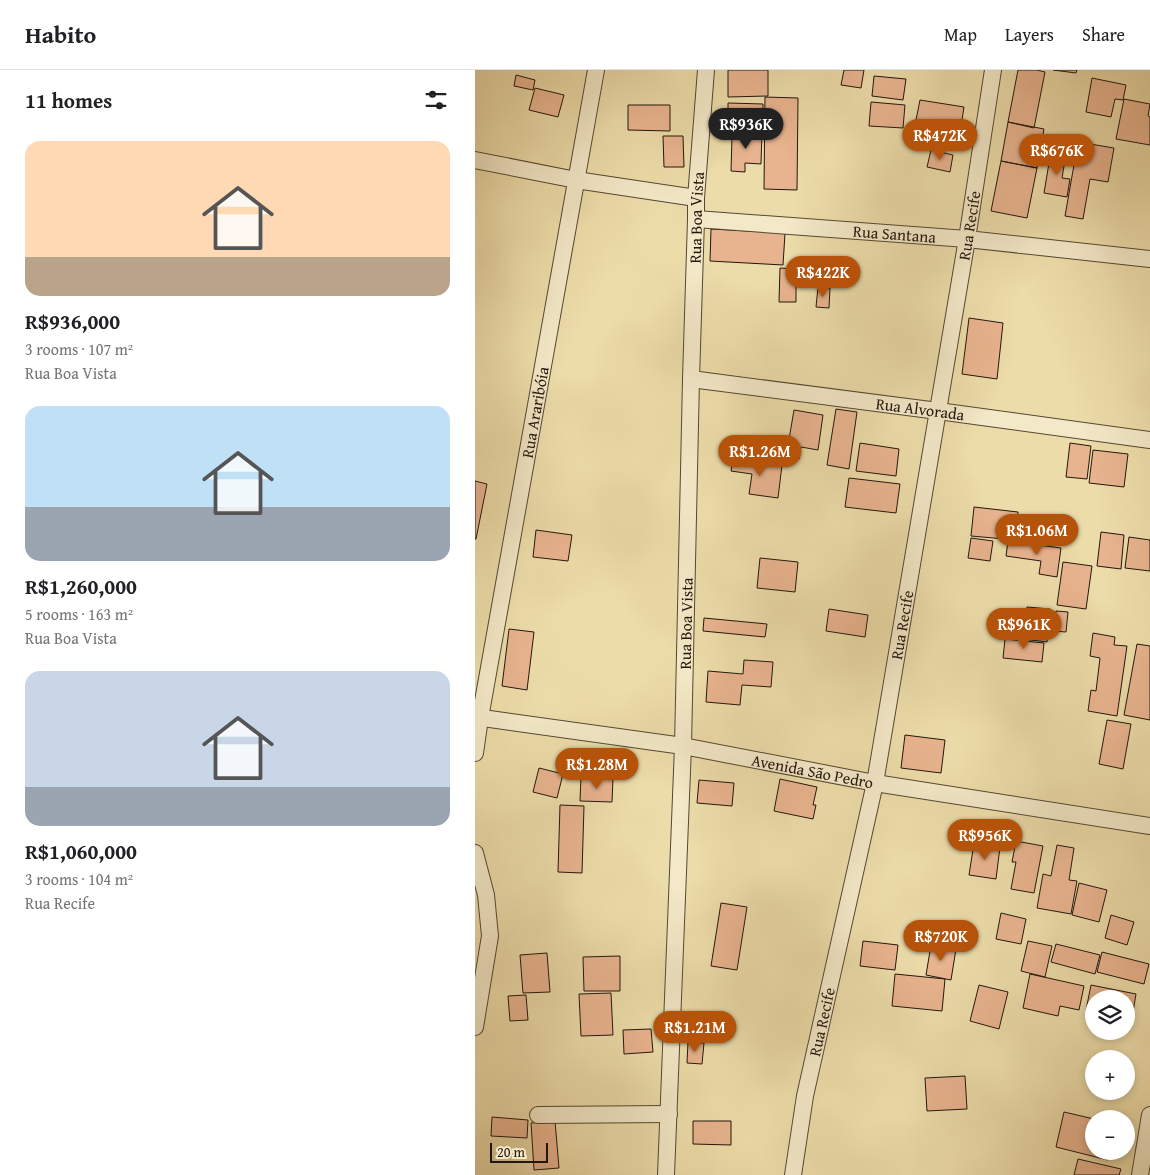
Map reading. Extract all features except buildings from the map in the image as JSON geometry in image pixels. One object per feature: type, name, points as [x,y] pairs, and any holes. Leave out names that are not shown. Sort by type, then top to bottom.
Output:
[{"type":"street","name":"Rua Araribóia","points":[[475,753],[477,717],[596,70]]},
{"type":"street","name":"Rua Boa Vista","points":[[666,1175],[683,746],[696,198],[706,70]]},
{"type":"street","name":"Rua Recife","points":[[793,1175],[805,1096],[875,783],[967,239],[993,70]]},
{"type":"street","points":[[475,160],[576,180],[696,198]]},
{"type":"street","name":"Rua Santana","points":[[697,219],[967,239],[1150,259]]},
{"type":"street","name":"Rua Alvorada","points":[[691,380],[1150,440]]},
{"type":"street","name":"Avenida São Pedro","points":[[477,717],[683,746],[875,783],[1150,826]]},
{"type":"street","points":[[475,853],[487,894],[490,936],[475,1027]]},
{"type":"street","points":[[538,1115],[669,1114]]},
{"type":"street","points":[[1140,1175],[1150,1115]]}]
